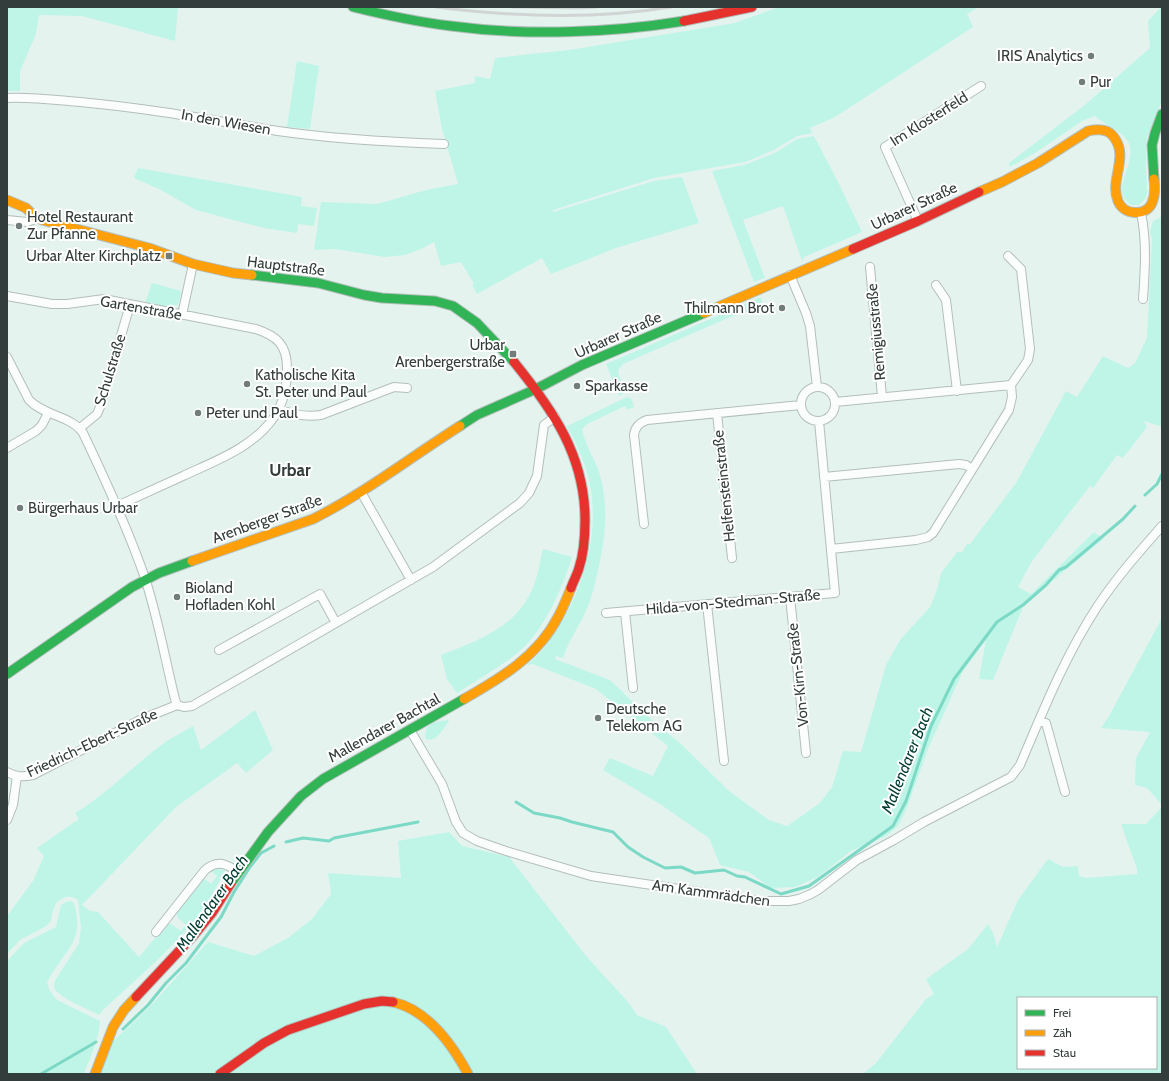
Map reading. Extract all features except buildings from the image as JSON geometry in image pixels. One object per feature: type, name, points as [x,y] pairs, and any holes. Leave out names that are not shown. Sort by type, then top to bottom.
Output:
[{"type":"street","points":[[353,7],[398,18],[452,26],[503,30],[544,31],[579,31],[635,27],[747,8]]},
{"type":"street","name":"Im Klosterfeld","points":[[918,221],[885,147],[980,86]]},
{"type":"street","name":"In den Wiesen","points":[[7,98],[117,105],[170,112],[280,131],[396,143],[444,144]]},
{"type":"street","points":[[1144,299],[1146,244],[1141,213],[1149,208],[1154,197],[1155,179],[1152,146],[1162,114]]},
{"type":"street","name":"Urbarer Straße","points":[[536,389],[582,365],[918,221],[988,187],[1002,182],[1048,157],[1088,131],[1097,129],[1108,131],[1113,134],[1120,145],[1120,160],[1116,190],[1118,204],[1132,213],[1141,213]]},
{"type":"street","name":"Hauptstraße","points":[[7,200],[26,208],[38,218],[149,248],[193,264],[233,273],[318,283],[372,296],[426,300],[453,306],[476,323],[536,389]]},
{"type":"street","points":[[7,220],[27,222],[38,218]]},
{"type":"street","points":[[830,548],[916,540],[928,537],[933,533],[1009,410],[1012,397],[1010,385],[1028,360],[1030,349],[1021,269],[1008,256]]},
{"type":"street","points":[[182,315],[193,264]]},
{"type":"street","name":"Remigiusstraße","points":[[870,267],[882,397]]},
{"type":"street","points":[[790,275],[810,326],[817,387]]},
{"type":"street","points":[[936,285],[946,300],[957,391]]},
{"type":"street","name":"Gartenstraße","points":[[7,296],[52,304],[67,304],[104,299],[256,329],[273,336],[283,346],[287,361],[286,388],[279,409]]},
{"type":"street","name":"Schulstraße","points":[[80,428],[96,414],[100,407],[130,305]]},
{"type":"street","points":[[7,357],[33,405],[80,428]]},
{"type":"street","name":"Remigiusstraße","points":[[835,402],[1010,385]]},
{"type":"street","points":[[117,506],[202,467],[246,444],[274,418],[279,409],[300,416],[321,414],[394,387],[407,388]]},
{"type":"street","points":[[817,387],[827,389],[834,397],[835,402],[832,413],[829,417],[819,421],[814,420],[805,414],[801,405],[807,391],[817,387]]},
{"type":"street","name":"Mallendarer Bachtal","points":[[95,1074],[113,1027],[124,1010],[194,935],[212,913],[268,832],[291,806],[323,779],[461,701],[517,666],[530,654],[550,630],[567,597],[579,568],[586,519],[583,487],[576,461],[555,417],[536,389]]},
{"type":"street","name":"Arenberger Straße","points":[[7,674],[132,586],[159,573],[313,519],[362,492],[439,439],[478,415],[536,389]]},
{"type":"street","name":"Helfensteinstraße","points":[[644,524],[634,435],[636,427],[642,422],[647,420],[801,405]]},
{"type":"street","points":[[7,448],[36,431],[42,425],[48,413]]},
{"type":"street","name":"Helfensteinstraße","points":[[717,413],[732,558]]},
{"type":"street","name":"Friedrich-Ebert-Straße","points":[[7,772],[24,777],[33,775],[142,719],[177,705],[184,707],[192,706],[411,580],[453,553],[526,498],[537,476],[544,425],[555,417]]},
{"type":"street","name":"Hilda-von-Stedman-Straße","points":[[606,613],[835,593],[819,421]]},
{"type":"street","name":"Friedrich-Ebert-Straße","points":[[80,428],[117,506],[145,579],[159,627],[177,705]]},
{"type":"street","points":[[824,477],[959,464],[966,465],[972,470]]},
{"type":"street","points":[[362,492],[411,580]]},
{"type":"street","name":"Am Kammrädchen","points":[[410,730],[442,784],[456,822],[463,833],[477,842],[591,876],[760,901],[775,902],[799,899],[818,890],[857,860],[1011,776],[1020,765],[1063,667],[1098,606],[1124,570],[1162,526]]},
{"type":"street","points":[[219,650],[320,594],[336,623]]},
{"type":"street","name":"Von-Kirn-Straße","points":[[790,597],[806,753]]},
{"type":"street","points":[[707,604],[724,761]]},
{"type":"street","name":"Hilda-von-Stedman-Straße","points":[[625,612],[633,688]]},
{"type":"street","points":[[1039,721],[1046,724],[1065,792]]},
{"type":"street","points":[[7,820],[13,805],[17,776]]},
{"type":"street","points":[[156,932],[205,870],[211,865],[217,863],[227,865],[239,872]]},
{"type":"street","points":[[220,1074],[270,1039],[291,1028],[352,1008],[384,1001],[394,1002],[410,1007],[430,1022],[452,1047],[468,1074]]},
{"type":"green space","points":[[7,7],[178,7],[175,41],[82,16],[39,15],[36,34],[20,71],[20,91],[7,91]]},
{"type":"green space","points":[[779,7],[979,7],[967,14],[973,27],[835,117],[810,128],[812,133],[797,136],[774,150],[745,162],[654,178],[553,210],[553,212],[654,181],[682,177],[699,223],[616,248],[551,274],[542,258],[477,294],[472,285],[474,284],[461,262],[441,266],[434,242],[405,255],[385,257],[335,249],[314,250],[321,202],[377,204],[426,190],[458,184],[442,129],[435,91],[475,83],[475,76],[490,79],[495,58],[569,50],[735,23]]},
{"type":"green space","points":[[1161,7],[1162,101],[1147,138],[1146,198],[1139,205],[1131,205],[1125,199],[1122,191],[1130,156],[1130,148],[1124,136],[1095,116],[1082,121],[1035,153],[1010,167],[1009,163],[1086,104],[1150,48],[1148,21]]},
{"type":"green space","points":[[297,61],[319,66],[310,129],[287,127]]},
{"type":"green space","points":[[814,136],[862,232],[804,257],[802,261],[783,206],[743,220],[765,278],[754,282],[712,171],[744,165],[775,153],[797,139]]},
{"type":"green space","points":[[138,168],[302,197],[301,206],[317,208],[314,226],[298,224],[297,233],[264,228],[196,210],[159,189],[134,178]]},
{"type":"green space","points":[[1162,214],[1162,429],[1160,426],[1144,421],[1147,427],[1123,458],[1117,455],[1093,488],[1090,486],[1032,561],[1018,587],[1031,594],[1094,532],[1103,539],[1041,590],[1023,607],[993,680],[979,679],[986,640],[963,671],[928,749],[906,810],[898,826],[886,836],[851,851],[818,877],[795,887],[771,888],[749,872],[720,865],[709,838],[660,804],[603,770],[610,758],[653,776],[668,746],[596,689],[533,664],[527,665],[544,648],[568,612],[577,592],[590,550],[593,506],[590,485],[581,455],[567,426],[627,397],[631,398],[634,407],[627,410],[625,406],[587,424],[582,429],[602,483],[605,505],[604,538],[593,592],[588,606],[568,644],[563,658],[556,656],[555,659],[610,680],[653,721],[680,743],[729,791],[769,820],[787,826],[820,803],[832,787],[843,751],[861,752],[886,665],[900,640],[930,607],[937,590],[941,573],[957,552],[962,552],[967,544],[970,544],[1016,483],[1066,391],[1077,397],[1103,356],[1128,368],[1135,363],[1147,338],[1152,239],[1150,232],[1153,221],[1160,218]]},
{"type":"green space","points":[[152,283],[181,291],[177,305],[169,306],[168,308],[145,303]]},
{"type":"green space","points":[[761,297],[763,307],[730,317],[623,364],[618,370],[625,393],[619,396],[606,364]]},
{"type":"green space","points":[[543,549],[572,557],[558,594],[545,620],[521,650],[457,693],[447,679],[441,655],[485,636],[511,619],[530,595],[537,576]]},
{"type":"green space","points":[[1162,618],[1162,805],[1147,788],[1135,785],[1136,758],[1150,732],[1101,728]]},
{"type":"green space","points":[[255,710],[273,750],[246,773],[237,763],[176,807],[82,905],[90,911],[98,912],[139,957],[167,924],[171,924],[181,931],[186,925],[178,918],[176,913],[202,880],[205,879],[211,884],[217,876],[211,871],[218,868],[225,871],[200,913],[166,951],[99,1015],[66,998],[56,990],[54,986],[56,979],[79,943],[81,928],[78,900],[68,897],[57,902],[52,913],[51,921],[46,926],[20,940],[7,954],[7,916],[33,881],[44,856],[37,848],[79,819],[75,813],[97,798],[169,740],[193,726],[201,750]]},
{"type":"green space","points":[[449,721],[442,731],[436,737],[430,740],[426,739],[426,730],[431,724]]},
{"type":"green space","points":[[1162,807],[1162,1074],[863,1074],[876,1063],[926,999],[934,994],[926,979],[968,949],[988,924],[993,933],[997,947],[1018,900],[1048,859],[1063,867],[1078,866],[1079,876],[1086,878],[1137,874],[1137,869],[1121,824],[1146,824]]},
{"type":"green space","points":[[449,832],[462,846],[509,857],[586,956],[628,1002],[637,1015],[666,1027],[697,1074],[100,1074],[113,1041],[156,1000],[208,942],[254,956],[288,938],[312,919],[331,894],[328,873],[401,878],[398,841]]},
{"type":"green space","points":[[70,901],[74,903],[76,911],[76,933],[69,949],[53,971],[47,983],[50,991],[57,1000],[100,1021],[94,1048],[84,1074],[7,1074],[7,961],[24,943],[56,927],[61,905]]},
{"type":"waterway","name":"Mallendarer Bach","points":[[1145,495],[1157,484],[1162,474]]},
{"type":"waterway","name":"Mallendarer Bach","points":[[516,802],[534,813],[560,818],[613,832],[628,847],[643,857],[665,868],[681,867],[695,873],[724,870],[737,876],[745,877],[781,894],[809,886],[893,826],[906,801],[931,726],[954,679],[997,622],[1023,605],[1046,585],[1059,570],[1066,567],[1123,519],[1135,506]]},
{"type":"waterway","name":"Mallendarer Bach","points":[[286,842],[303,838],[329,841],[334,838],[418,822]]},
{"type":"waterway","name":"Mallendarer Bach","points":[[123,1029],[148,1005],[166,983],[186,963],[221,917],[234,892],[250,867],[261,853],[274,846]]},
{"type":"waterway","name":"Mallendarer Bach","points":[[41,1074],[96,1042]]},
{"type":"railway","points":[[436,7],[495,13],[554,16],[612,14],[671,7]]},
{"type":"railway","points":[[512,7],[598,7]]},
{"type":"traffic: fast","points":[[353,7],[451,26],[508,31],[568,32],[627,28],[684,21]]},
{"type":"traffic: fast","points":[[1154,179],[1152,145],[1162,114]]},
{"type":"traffic: fast","points":[[252,275],[318,283],[382,298],[435,301],[453,306],[477,323],[514,362]]},
{"type":"traffic: fast","points":[[460,426],[477,415],[536,389],[582,365],[704,313]]},
{"type":"traffic: fast","points":[[7,674],[132,587],[159,573],[192,561]]},
{"type":"traffic: fast","points":[[231,883],[268,832],[301,796],[323,779],[464,699]]},
{"type":"traffic: slow","points":[[979,192],[1038,163],[1088,131],[1095,130],[1102,130],[1111,133],[1118,144],[1120,160],[1116,193],[1121,206],[1129,211],[1135,212],[1145,211],[1149,208],[1154,197],[1154,179]]},
{"type":"traffic: slow","points":[[7,200],[26,208],[33,215],[42,220],[149,248],[193,264],[233,273],[252,275]]},
{"type":"traffic: slow","points":[[704,313],[853,249]]},
{"type":"traffic: slow","points":[[192,561],[313,519],[351,498],[460,426]]},
{"type":"traffic: slow","points":[[464,699],[505,674],[529,655],[550,631],[571,588]]},
{"type":"traffic: slow","points":[[95,1074],[113,1027],[124,1010],[136,997]]},
{"type":"traffic: slow","points":[[393,1002],[417,1012],[427,1020],[446,1040],[468,1074]]},
{"type":"traffic: jam","points":[[684,21],[752,7]]},
{"type":"traffic: jam","points":[[853,249],[918,221],[979,192]]},
{"type":"traffic: jam","points":[[514,362],[554,416],[573,455],[579,475],[584,497],[584,538],[581,562],[571,588]]},
{"type":"traffic: jam","points":[[136,997],[194,935],[212,913],[231,883]]},
{"type":"traffic: jam","points":[[220,1074],[264,1043],[288,1030],[364,1004],[382,1001],[393,1002]]},
{"type":"place","name":"IRIS Analytics","points":[[1091,56]]},
{"type":"place","name":"Pur","points":[[1082,82]]},
{"type":"place","name":"Hotel Restaurant Zur Pfanne","points":[[19,226]]},
{"type":"place","name":"Urbar Alter Kirchplatz","points":[[169,256]]},
{"type":"place","name":"Thilmann Brot","points":[[782,308]]},
{"type":"place","name":"Urbar Arenbergerstraße","points":[[513,354]]},
{"type":"place","name":"Katholische Kita St. Peter und Paul","points":[[247,384]]},
{"type":"place","name":"Sparkasse","points":[[577,386]]},
{"type":"place","name":"Peter und Paul","points":[[198,413]]},
{"type":"place","name":"Bürgerhaus Urbar","points":[[20,508]]},
{"type":"place","name":"Bioland Hofladen Kohl","points":[[177,597]]},
{"type":"place","name":"Deutsche Telekom AG","points":[[598,718]]},
{"type":"district","name":"Urbar","points":[[290,470]]}]
